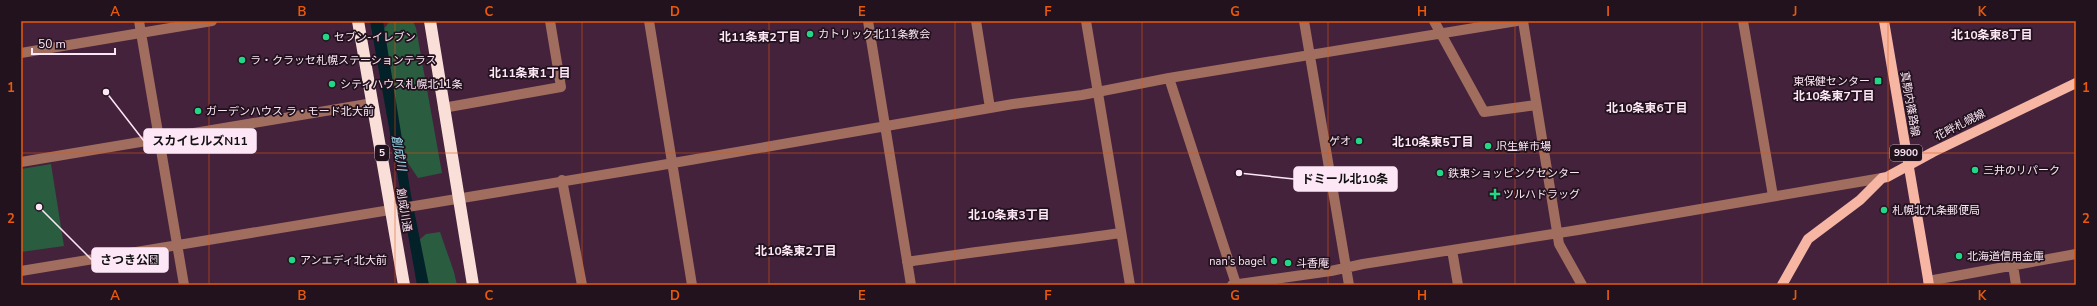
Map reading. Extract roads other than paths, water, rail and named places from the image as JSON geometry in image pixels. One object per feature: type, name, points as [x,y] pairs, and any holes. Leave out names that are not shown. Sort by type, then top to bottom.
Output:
[{"type":"highway","name":"創成川通","points":[[358,21],[373,104],[397,209],[404,285]]},
{"type":"highway","points":[[430,21],[473,285]]},
{"type":"main road","name":"真駒内篠路線","points":[[1884,21],[1928,283]]},
{"type":"main road","name":"花畔札幌線","points":[[1782,285],[1808,239],[1860,200],[1882,178],[1888,177],[1986,126],[2076,83]]},
{"type":"street","points":[[139,21],[184,285]]},
{"type":"street","points":[[21,53],[212,21]]},
{"type":"street","points":[[443,108],[561,86],[550,21]]},
{"type":"street","points":[[648,21],[692,285]]},
{"type":"street","points":[[868,21],[911,285]]},
{"type":"street","points":[[976,21],[990,108]]},
{"type":"street","points":[[1086,21],[1130,285]]},
{"type":"street","points":[[1304,21],[1349,285]]},
{"type":"street","points":[[1434,21],[1484,112],[1536,105]]},
{"type":"street","points":[[21,271],[415,206],[990,108],[1098,92],[1169,78],[1310,54],[1517,21]]},
{"type":"street","points":[[1523,21],[1559,244],[1582,285]]},
{"type":"street","points":[[1743,21],[1773,196]]},
{"type":"street","points":[[1169,78],[1234,285],[1331,271],[1347,267],[1882,178]]},
{"type":"street","points":[[21,162],[373,104]]},
{"type":"street","points":[[562,180],[582,285]]},
{"type":"street","points":[[907,262],[980,250],[1038,245],[1121,233]]},
{"type":"street","points":[[1452,250],[1458,285]]},
{"type":"street","points":[[1928,283],[2013,265],[2076,254]]},
{"type":"street","points":[[2013,265],[2016,285]]},
{"type":"water","name":"創成川","points":[[370,21],[383,21],[411,195],[429,285],[417,285]]},
{"type":"place","name":"カトリック北11条教会","points":[[810,34]]},
{"type":"place","name":"セブン-イレブン","points":[[326,37]]},
{"type":"place","name":"ラ・クラッセ札幌ステーションテラス","points":[[242,60]]},
{"type":"place","name":"東保健センター","points":[[1878,81]]},
{"type":"place","name":"シティハウス札幌北11条","points":[[332,84]]},
{"type":"place","name":"スカイヒルズN11","points":[[106,92]]},
{"type":"place","name":"ガーデンハウス ラ・モード北大前","points":[[198,111]]},
{"type":"place","name":"ゲオ","points":[[1359,141]]},
{"type":"place","name":"JR生鮮市場","points":[[1488,146]]},
{"type":"place","name":"三井のリパーク","points":[[1975,170]]},
{"type":"place","name":"ドミール北10条","points":[[1239,173]]},
{"type":"place","name":"鉄東ショッピングセンター","points":[[1440,173]]},
{"type":"place","name":"ツルハドラッグ","points":[[1495,194]]},
{"type":"place","name":"さつき公園","points":[[39,207]]},
{"type":"place","name":"札幌北九条郵便局","points":[[1884,210]]},
{"type":"place","name":"北海道信用金庫","points":[[1959,256]]},
{"type":"place","name":"アンエディ北大前","points":[[292,260]]},
{"type":"place","name":"nan's bagel","points":[[1274,261]]},
{"type":"place","name":"斗香庵","points":[[1288,263]]},
{"type":"district","name":"北10条東8丁目","points":[[1992,35]]},
{"type":"district","name":"北11条東2丁目","points":[[760,37]]},
{"type":"district","name":"北11条東1丁目","points":[[530,73]]},
{"type":"district","name":"北10条東7丁目","points":[[1834,96]]},
{"type":"district","name":"北10条東6丁目","points":[[1647,108]]},
{"type":"district","name":"北10条東5丁目","points":[[1433,142]]},
{"type":"district","name":"北10条東3丁目","points":[[1009,215]]},
{"type":"district","name":"北10条東2丁目","points":[[796,251]]}]
